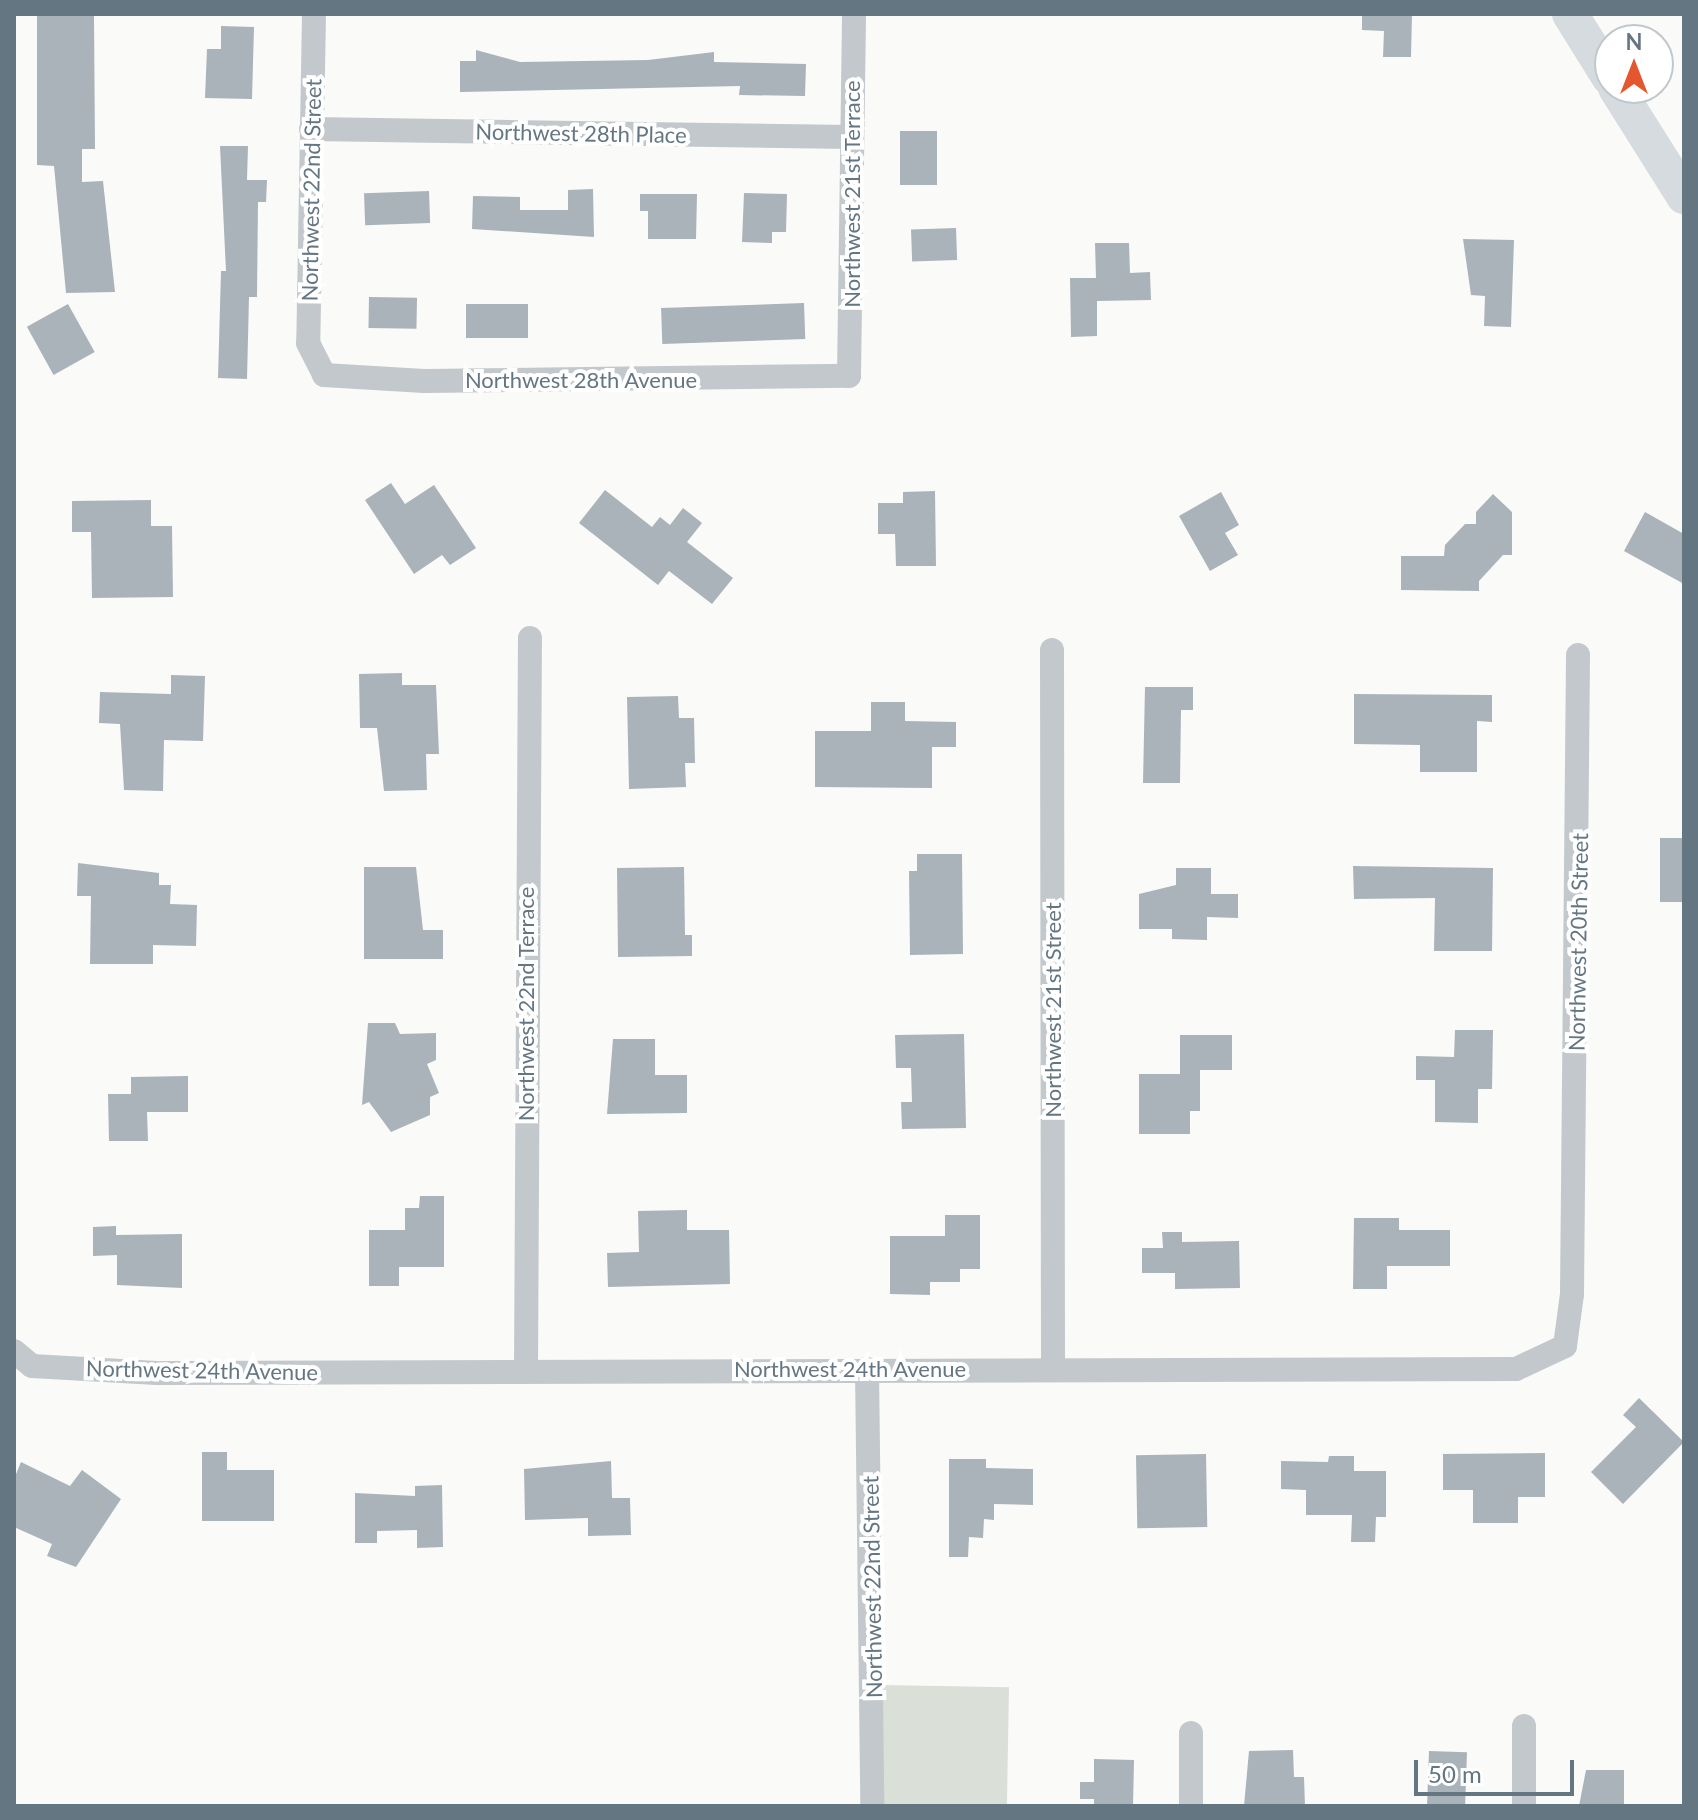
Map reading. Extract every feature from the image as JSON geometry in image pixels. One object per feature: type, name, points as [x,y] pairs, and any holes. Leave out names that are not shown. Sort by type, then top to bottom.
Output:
[{"type":"street","name":"Northwest 22nd Street","points":[[314,14],[308,343],[319,364]]},
{"type":"street","name":"Northwest 21st Terrace","points":[[849,373],[854,14]]},
{"type":"street","points":[[1570,14],[1594,52]]},
{"type":"street","points":[[1626,104],[1684,196]]},
{"type":"street","name":"Northwest 28th Place","points":[[311,129],[852,137]]},
{"type":"street","name":"Northwest 28th Avenue","points":[[319,364],[324,375],[424,381],[791,379],[849,373]]},
{"type":"street","name":"Northwest 22nd Terrace","points":[[526,1370],[530,638]]},
{"type":"street","name":"Northwest 21st Street","points":[[1052,650],[1053,1370]]},
{"type":"street","name":"Northwest 20th Street","points":[[1574,1229],[1578,655]]},
{"type":"street","name":"Northwest 24th Avenue","points":[[15,1352],[32,1366],[157,1373],[1516,1369],[1565,1346],[1574,1229]]},
{"type":"street","name":"Northwest 22nd Street","points":[[867,1369],[872,1806]]},
{"type":"street","points":[[1524,1726],[1524,1806]]},
{"type":"street","points":[[1191,1733],[1191,1806]]},
{"type":"shaded area","points":[[881,1685],[1009,1687],[1007,1806],[879,1806]]},
{"type":"building","points":[[37,14],[94,16],[95,149],[82,149],[82,182],[103,181],[115,292],[66,293],[54,166],[37,165]]},
{"type":"building","points":[[1362,14],[1412,14],[1411,57],[1383,57],[1384,31],[1362,30]]},
{"type":"building","points":[[221,26],[254,27],[252,99],[205,98],[207,49],[221,49]]},
{"type":"building","points":[[476,50],[520,62],[648,60],[714,52],[714,62],[806,64],[805,96],[739,95],[740,86],[460,92],[460,61],[476,61]]},
{"type":"building","points":[[900,131],[937,131],[937,185],[900,185]]},
{"type":"building","points":[[220,146],[248,146],[247,180],[267,180],[266,202],[258,202],[257,297],[249,297],[247,379],[218,378],[221,271],[226,271]]},
{"type":"building","points":[[593,189],[594,237],[472,229],[473,196],[520,197],[520,210],[568,210],[568,190]]},
{"type":"building","points":[[429,191],[430,223],[365,225],[364,193]]},
{"type":"building","points":[[744,193],[787,194],[786,232],[772,232],[772,243],[742,242]]},
{"type":"building","points":[[640,194],[697,194],[696,239],[648,239],[648,211],[640,211]]},
{"type":"building","points":[[956,228],[957,260],[912,262],[911,230]]},
{"type":"building","points":[[1463,239],[1514,240],[1511,327],[1484,326],[1485,296],[1471,295]]},
{"type":"building","points":[[1095,243],[1129,243],[1130,273],[1150,272],[1151,300],[1097,301],[1097,336],[1071,337],[1070,278],[1096,278]]},
{"type":"building","points":[[369,297],[417,298],[416,329],[368,328]]},
{"type":"building","points":[[804,303],[805,339],[662,344],[661,308]]},
{"type":"building","points":[[68,304],[95,352],[54,375],[27,327]]},
{"type":"building","points":[[466,304],[528,304],[528,338],[466,338]]},
{"type":"building","points":[[391,483],[405,504],[434,485],[476,548],[450,565],[442,555],[414,574],[365,500]]},
{"type":"building","points":[[605,490],[652,527],[660,517],[670,525],[683,508],[702,523],[687,542],[733,578],[712,604],[669,571],[658,585],[579,523]]},
{"type":"building","points":[[935,491],[936,566],[896,566],[895,534],[878,534],[878,503],[903,503],[903,492]]},
{"type":"building","points":[[1221,492],[1239,525],[1225,533],[1238,555],[1210,571],[1179,516]]},
{"type":"building","points":[[1493,494],[1512,512],[1512,555],[1503,555],[1479,581],[1479,591],[1401,590],[1401,556],[1444,556],[1445,545],[1465,524],[1476,524],[1476,512]]},
{"type":"building","points":[[151,500],[151,526],[172,526],[173,597],[92,598],[91,532],[72,532],[72,501]]},
{"type":"building","points":[[1645,512],[1684,534],[1684,584],[1624,551]]},
{"type":"building","points":[[402,673],[402,685],[436,685],[439,754],[426,754],[427,790],[384,791],[377,728],[360,728],[359,674]]},
{"type":"building","points":[[171,675],[205,676],[203,741],[164,740],[163,791],[124,790],[120,724],[99,723],[100,692],[171,694]]},
{"type":"building","points":[[1145,687],[1193,687],[1193,710],[1181,710],[1180,783],[1143,783]]},
{"type":"building","points":[[1354,694],[1492,695],[1492,722],[1477,721],[1477,772],[1420,772],[1420,745],[1354,744]]},
{"type":"building","points":[[678,696],[679,718],[694,718],[695,763],[685,763],[686,787],[629,789],[627,697]]},
{"type":"building","points":[[871,702],[905,702],[905,721],[956,722],[956,747],[932,747],[932,788],[815,787],[815,731],[871,731]]},
{"type":"building","points":[[1660,838],[1684,838],[1684,902],[1660,902]]},
{"type":"building","points":[[917,854],[962,854],[963,954],[910,955],[909,871],[917,871]]},
{"type":"building","points":[[78,863],[159,873],[159,885],[171,885],[170,904],[197,905],[196,946],[153,945],[153,964],[90,964],[91,896],[77,896]]},
{"type":"building","points":[[1353,866],[1493,868],[1492,951],[1434,951],[1435,898],[1354,899]]},
{"type":"building","points":[[364,867],[416,867],[423,930],[443,930],[443,959],[364,959]]},
{"type":"building","points":[[684,867],[685,935],[692,935],[692,956],[618,957],[617,868]]},
{"type":"building","points":[[1176,868],[1211,868],[1211,894],[1238,894],[1238,918],[1207,917],[1207,940],[1172,939],[1172,929],[1139,929],[1139,894],[1176,885]]},
{"type":"building","points":[[368,1023],[395,1023],[400,1034],[436,1033],[436,1060],[427,1064],[439,1093],[430,1097],[430,1115],[391,1132],[369,1102],[362,1105]]},
{"type":"building","points":[[1455,1030],[1493,1030],[1492,1089],[1478,1089],[1478,1123],[1435,1122],[1435,1080],[1416,1080],[1416,1056],[1454,1057]]},
{"type":"building","points":[[964,1034],[966,1128],[902,1129],[901,1102],[912,1102],[911,1068],[896,1068],[895,1035]]},
{"type":"building","points":[[1180,1035],[1232,1035],[1232,1070],[1200,1070],[1200,1111],[1190,1111],[1190,1134],[1139,1134],[1139,1074],[1180,1074]]},
{"type":"building","points":[[613,1039],[655,1039],[655,1075],[687,1075],[687,1113],[607,1114]]},
{"type":"building","points":[[188,1076],[188,1112],[147,1112],[148,1141],[109,1141],[108,1094],[131,1094],[131,1077]]},
{"type":"building","points":[[420,1196],[444,1196],[444,1267],[399,1267],[399,1286],[369,1286],[369,1230],[405,1230],[405,1208],[419,1208]]},
{"type":"building","points":[[687,1210],[687,1230],[729,1230],[730,1284],[608,1287],[607,1253],[639,1252],[638,1211]]},
{"type":"building","points":[[945,1215],[980,1215],[980,1269],[960,1269],[960,1282],[930,1282],[930,1295],[890,1294],[890,1236],[945,1236]]},
{"type":"building","points":[[1354,1218],[1399,1218],[1399,1230],[1450,1230],[1450,1266],[1387,1266],[1387,1289],[1353,1289]]},
{"type":"building","points":[[116,1226],[116,1235],[182,1234],[182,1288],[117,1285],[117,1255],[93,1256],[93,1227]]},
{"type":"building","points":[[1162,1232],[1182,1232],[1182,1242],[1239,1241],[1240,1288],[1175,1289],[1175,1273],[1142,1273],[1142,1248],[1163,1248]]},
{"type":"building","points":[[1639,1398],[1684,1442],[1623,1504],[1591,1472],[1636,1427],[1623,1415]]},
{"type":"building","points":[[202,1452],[227,1452],[227,1470],[274,1470],[274,1521],[202,1521]]},
{"type":"building","points":[[1545,1453],[1545,1497],[1518,1497],[1518,1523],[1473,1523],[1473,1490],[1443,1490],[1443,1454]]},
{"type":"building","points":[[1206,1454],[1207,1527],[1137,1528],[1136,1455]]},
{"type":"building","points":[[1329,1456],[1354,1456],[1354,1471],[1386,1471],[1386,1517],[1376,1517],[1375,1542],[1351,1542],[1352,1515],[1306,1515],[1306,1490],[1281,1489],[1281,1461],[1328,1462]]},
{"type":"building","points":[[949,1459],[986,1459],[986,1468],[1033,1469],[1033,1505],[994,1504],[994,1520],[984,1519],[983,1538],[969,1537],[968,1557],[949,1557]]},
{"type":"building","points":[[611,1461],[612,1498],[630,1498],[631,1535],[588,1536],[588,1518],[525,1520],[524,1469]]},
{"type":"building","points":[[21,1462],[70,1486],[82,1470],[121,1499],[76,1567],[47,1556],[52,1544],[14,1527],[14,1479]]},
{"type":"building","points":[[442,1485],[443,1547],[417,1548],[417,1530],[377,1531],[377,1543],[355,1543],[355,1493],[415,1496],[415,1486]]},
{"type":"building","points":[[1293,1750],[1294,1777],[1304,1777],[1305,1806],[1244,1806],[1249,1751]]},
{"type":"building","points":[[1429,1751],[1467,1752],[1465,1806],[1427,1806]]},
{"type":"building","points":[[1094,1759],[1134,1760],[1133,1806],[1094,1806],[1094,1799],[1080,1799],[1080,1782],[1094,1782]]},
{"type":"building","points":[[1586,1770],[1624,1770],[1624,1806],[1579,1806]]}]
